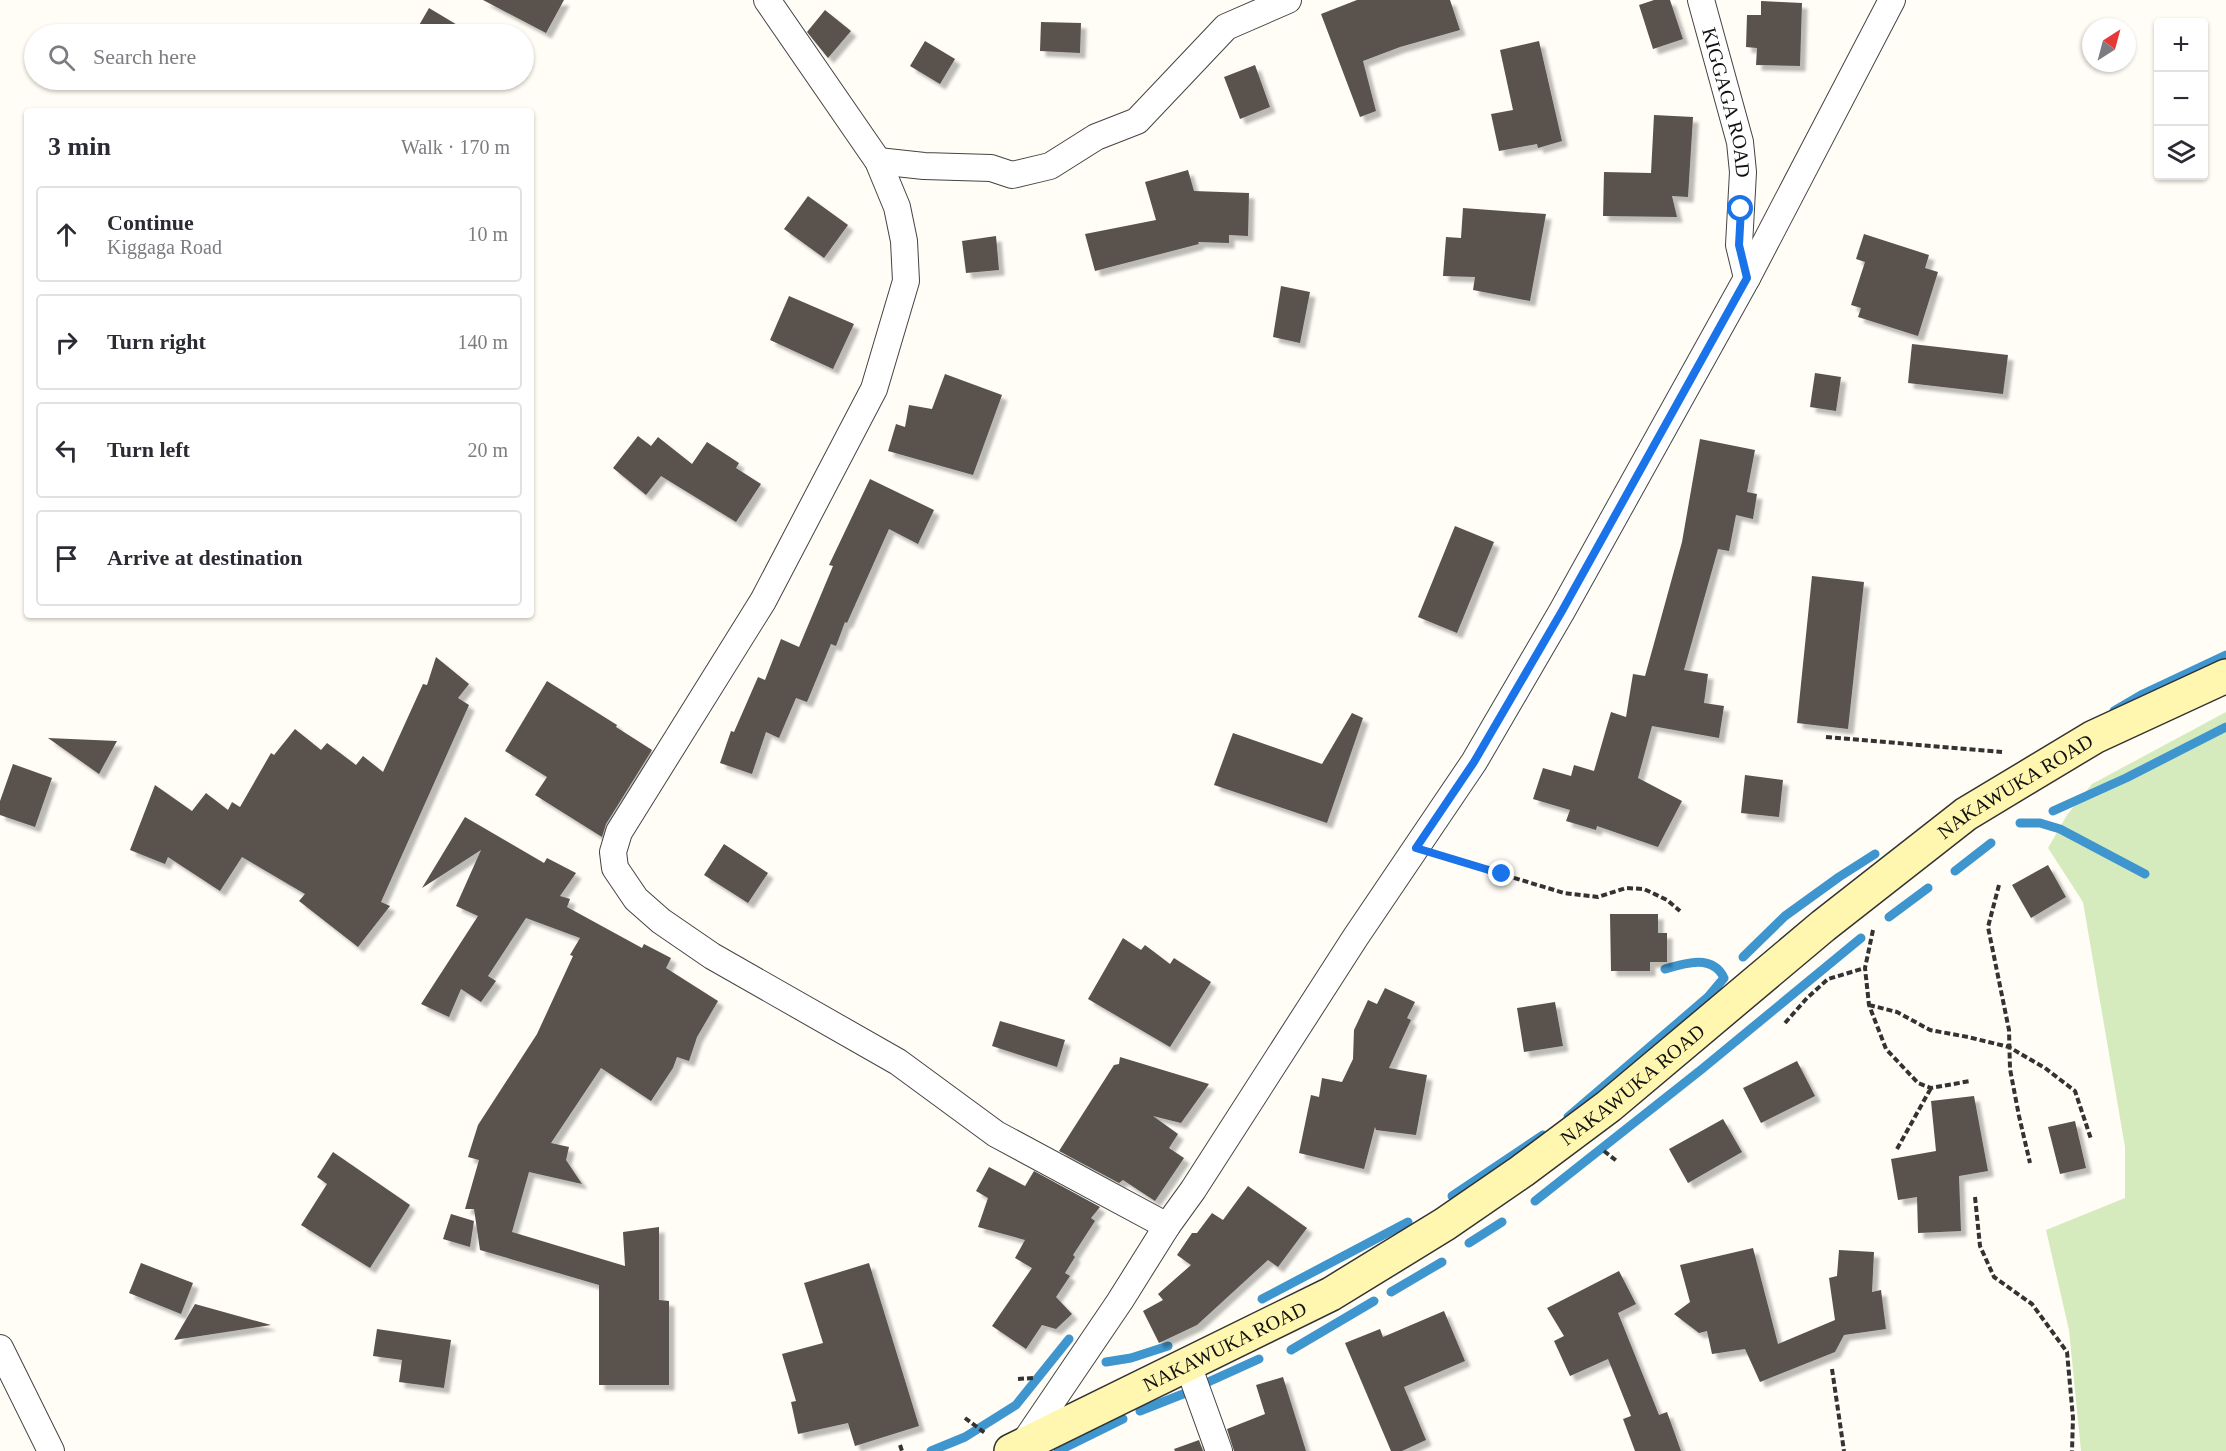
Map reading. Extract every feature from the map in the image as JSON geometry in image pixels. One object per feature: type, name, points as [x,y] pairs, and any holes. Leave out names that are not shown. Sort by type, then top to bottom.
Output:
[{"type":"main road","name":"NAKAWUKA ROAD","points":[[1016,1449],[1331,1294],[1445,1224],[1522,1171],[1609,1106],[1823,926],[1966,814],[2094,737],[2226,676]]},
{"type":"street","points":[[767,0],[878,161],[897,207],[904,241],[906,281],[874,388],[763,601],[619,832],[613,852],[615,868],[636,899],[661,921],[712,956],[898,1062],[996,1134],[1167,1226]]},
{"type":"street","points":[[878,161],[924,166],[991,168],[1012,175],[1050,166],[1096,137],[1137,122],[1226,27],[1288,0]]},
{"type":"street","name":"KIGGAGA ROAD","points":[[1701,0],[1740,142],[1743,172],[1739,245],[1747,278]]},
{"type":"street","points":[[1016,1449],[1120,1301],[1355,938],[1474,762],[1562,611],[1747,278],[1892,0]]},
{"type":"street","points":[[0,1348],[51,1451]]},
{"type":"street","points":[[1188,1365],[1219,1451]]},
{"type":"path","points":[[1826,738],[2022,754],[2048,765]]},
{"type":"path","points":[[1416,848],[1564,892],[1598,897],[1626,888],[1644,889],[1666,900],[1680,911]]},
{"type":"path","points":[[1886,877],[1865,968],[1869,1005],[1886,1049],[1918,1083],[1931,1088],[1970,1081]]},
{"type":"path","points":[[1999,885],[1988,927],[2009,1030],[2010,1069],[2030,1163]]},
{"type":"path","points":[[1785,1023],[1807,998],[1828,980],[1865,968]]},
{"type":"path","points":[[1869,1005],[1897,1012],[1930,1030],[2009,1047],[2045,1068],[2075,1091],[2091,1139]]},
{"type":"path","points":[[1897,1149],[1931,1088]]},
{"type":"path","points":[[1975,1197],[1980,1246],[1994,1277],[2032,1304],[2067,1352],[2073,1418],[2072,1451]]},
{"type":"path","points":[[1832,1370],[1844,1451]]},
{"type":"path","points":[[900,1445],[902,1451]]},
{"type":"green space","points":[[2226,712],[2226,1451],[2081,1451],[2069,1330],[2046,1230],[2125,1198],[2125,1147],[2083,902],[2048,848],[2067,815],[2092,784]]},
{"type":"building","points":[[483,0],[564,0],[546,33],[534,27],[534,24],[529,24]]},
{"type":"building","points":[[1357,0],[1450,0],[1460,30],[1400,47],[1363,61],[1376,111],[1360,117],[1321,14]]},
{"type":"building","points":[[1654,0],[1670,0],[1683,39],[1653,49],[1639,5]]},
{"type":"building","points":[[1761,1],[1802,3],[1800,66],[1756,65],[1757,48],[1746,47],[1747,15],[1761,15]]},
{"type":"building","points":[[429,8],[456,24],[420,24]]},
{"type":"building","points":[[825,10],[851,31],[828,58],[807,32]]},
{"type":"building","points":[[1041,22],[1081,23],[1080,53],[1040,51]]},
{"type":"building","points":[[925,41],[955,59],[940,84],[910,66]]},
{"type":"building","points":[[1539,41],[1562,141],[1538,148],[1537,144],[1499,151],[1491,114],[1513,110],[1500,50]]},
{"type":"building","points":[[1255,65],[1270,107],[1240,119],[1224,77]]},
{"type":"building","points":[[1654,115],[1693,117],[1688,197],[1672,196],[1677,217],[1603,216],[1604,172],[1651,173]]},
{"type":"building","points":[[1188,170],[1194,191],[1249,193],[1248,236],[1229,235],[1229,243],[1198,242],[1199,244],[1095,271],[1085,234],[1156,220],[1145,182]]},
{"type":"building","points":[[808,196],[848,225],[824,258],[784,229]]},
{"type":"building","points":[[1463,208],[1546,214],[1530,301],[1473,290],[1475,277],[1443,276],[1446,237],[1461,238]]},
{"type":"building","points":[[1864,234],[1929,255],[1925,268],[1938,272],[1918,336],[1858,317],[1861,308],[1851,305],[1865,262],[1856,259]]},
{"type":"building","points":[[996,236],[999,270],[966,273],[962,241]]},
{"type":"building","points":[[1281,286],[1310,292],[1300,343],[1273,337]]},
{"type":"building","points":[[789,296],[854,324],[833,369],[770,340]]},
{"type":"building","points":[[1912,344],[2008,355],[2003,394],[1908,383]]},
{"type":"building","points":[[1815,373],[1841,377],[1836,411],[1810,407]]},
{"type":"building","points":[[945,374],[1002,395],[973,475],[888,451],[896,424],[905,427],[909,405],[932,409]]},
{"type":"building","points":[[638,436],[651,446],[658,437],[692,464],[707,442],[739,463],[736,468],[761,484],[736,522],[661,476],[646,495],[613,468]]},
{"type":"building","points":[[1700,439],[1755,450],[1747,492],[1757,494],[1753,519],[1736,515],[1729,551],[1718,549],[1684,670],[1708,674],[1704,703],[1724,706],[1719,738],[1652,726],[1638,778],[1682,801],[1658,847],[1597,826],[1596,830],[1566,821],[1570,810],[1533,799],[1543,768],[1571,776],[1574,765],[1594,771],[1611,712],[1626,717],[1633,674],[1645,676],[1682,542]]},
{"type":"building","points":[[870,479],[934,510],[918,544],[889,529],[836,646],[831,644],[807,702],[796,698],[779,738],[766,732],[752,774],[720,763],[731,731],[734,732],[758,677],[765,680],[781,639],[799,647],[833,566],[829,565]]},
{"type":"building","points":[[1455,526],[1494,542],[1457,633],[1418,617]]},
{"type":"building","points":[[1812,576],[1864,582],[1848,729],[1797,723]]},
{"type":"building","points":[[436,657],[469,684],[458,698],[469,705],[381,902],[390,906],[358,947],[299,901],[305,894],[242,857],[220,891],[168,857],[165,864],[130,850],[155,785],[192,811],[206,793],[228,810],[232,802],[240,807],[271,753],[274,755],[295,729],[321,750],[327,743],[356,765],[363,756],[383,772],[423,684],[427,685]]},
{"type":"building","points":[[547,681],[652,750],[606,824],[602,837],[535,795],[547,777],[505,751]]},
{"type":"building","points":[[1352,713],[1363,718],[1327,823],[1214,785],[1233,733],[1322,764]]},
{"type":"building","points":[[48,738],[117,741],[99,774]]},
{"type":"building","points":[[13,764],[52,778],[35,827],[0,815],[0,801]]},
{"type":"building","points":[[1745,775],[1783,780],[1779,817],[1741,813]]},
{"type":"building","points":[[465,817],[544,863],[547,858],[576,873],[560,896],[570,899],[567,907],[642,948],[644,944],[671,958],[666,968],[718,1001],[697,1037],[689,1061],[677,1057],[673,1068],[651,1101],[601,1068],[551,1143],[569,1147],[566,1160],[582,1184],[529,1172],[512,1232],[625,1266],[623,1232],[659,1227],[659,1300],[669,1301],[669,1385],[599,1385],[599,1285],[480,1250],[474,1209],[465,1209],[479,1160],[468,1157],[478,1125],[537,1034],[573,956],[570,955],[580,938],[526,918],[488,976],[496,981],[481,1002],[461,989],[449,1017],[421,1004],[478,916],[456,906],[481,850],[422,888]]},
{"type":"building","points":[[724,844],[768,873],[748,903],[704,875]]},
{"type":"building","points":[[2048,865],[2066,897],[2031,918],[2012,885]]},
{"type":"building","points":[[1610,914],[1658,914],[1658,933],[1667,933],[1667,962],[1650,962],[1650,971],[1611,971]]},
{"type":"building","points":[[1123,938],[1141,950],[1145,945],[1170,964],[1174,958],[1211,982],[1170,1047],[1088,999]]},
{"type":"building","points":[[1385,988],[1415,1002],[1407,1018],[1411,1020],[1389,1068],[1427,1075],[1416,1135],[1376,1130],[1375,1127],[1364,1169],[1299,1153],[1311,1095],[1319,1097],[1322,1078],[1342,1082],[1353,1059],[1354,1030],[1368,1000],[1377,1004]]},
{"type":"building","points":[[1555,1002],[1563,1046],[1524,1052],[1517,1008]]},
{"type":"building","points":[[1000,1021],[1065,1040],[1057,1067],[992,1046]]},
{"type":"building","points":[[1120,1057],[1209,1084],[1181,1123],[1153,1116],[1178,1134],[1169,1148],[1184,1158],[1155,1201],[1123,1180],[1119,1183],[1059,1151],[1114,1065],[1119,1064]]},
{"type":"building","points":[[1797,1061],[1815,1096],[1761,1123],[1743,1088]]},
{"type":"building","points":[[1974,1096],[1988,1171],[1959,1176],[1961,1231],[1918,1233],[1917,1197],[1898,1200],[1891,1159],[1936,1151],[1931,1101]]},
{"type":"building","points":[[1723,1119],[1742,1152],[1688,1183],[1669,1149]]},
{"type":"building","points":[[2075,1121],[2086,1168],[2060,1174],[2048,1127]]},
{"type":"building","points":[[333,1152],[410,1205],[370,1268],[301,1225],[327,1184],[317,1177]]},
{"type":"building","points":[[989,1167],[1025,1186],[1034,1171],[1100,1207],[1091,1218],[1095,1221],[1073,1255],[1075,1257],[1065,1273],[1070,1276],[1056,1297],[1072,1314],[1056,1329],[1042,1325],[1026,1349],[992,1326],[1032,1268],[1015,1258],[1025,1240],[978,1227],[988,1198],[976,1191]]},
{"type":"building","points":[[1248,1186],[1307,1228],[1278,1267],[1268,1260],[1197,1325],[1159,1343],[1143,1311],[1163,1300],[1158,1294],[1191,1265],[1177,1255],[1192,1233],[1197,1233],[1212,1213],[1223,1220]]},
{"type":"building","points":[[451,1214],[474,1221],[470,1247],[443,1239]]},
{"type":"building","points":[[1753,1248],[1778,1344],[1835,1320],[1829,1278],[1837,1276],[1839,1250],[1874,1252],[1872,1292],[1881,1290],[1886,1329],[1844,1335],[1835,1352],[1760,1382],[1745,1349],[1712,1354],[1707,1331],[1699,1333],[1674,1314],[1690,1302],[1680,1265]]},
{"type":"building","points":[[141,1263],[193,1283],[181,1314],[129,1293]]},
{"type":"building","points":[[869,1263],[919,1426],[855,1446],[848,1423],[798,1434],[791,1402],[796,1401],[782,1354],[823,1343],[804,1283]]},
{"type":"building","points":[[1619,1271],[1636,1304],[1618,1313],[1659,1415],[1667,1412],[1681,1451],[1635,1451],[1623,1419],[1631,1416],[1608,1359],[1570,1376],[1554,1341],[1564,1336],[1547,1308]]},
{"type":"building","points":[[195,1304],[271,1325],[174,1340]]},
{"type":"building","points":[[1444,1311],[1465,1361],[1404,1387],[1426,1440],[1402,1451],[1391,1451],[1345,1343],[1380,1329],[1383,1337]]},
{"type":"building","points":[[377,1329],[451,1340],[444,1388],[399,1382],[402,1360],[373,1356]]},
{"type":"building","points":[[1283,1377],[1306,1451],[1234,1451],[1227,1429],[1265,1414],[1256,1385]]},
{"type":"building","points":[[1199,1440],[1203,1451],[1175,1451],[1174,1449]]},
{"type":"waterway","points":[[2114,711],[2143,694],[2226,655]]},
{"type":"waterway","points":[[2053,811],[2126,778],[2226,727]]},
{"type":"waterway","points":[[2020,823],[2040,823],[2060,829],[2145,874]]},
{"type":"waterway","points":[[1955,871],[1991,843]]},
{"type":"waterway","points":[[1743,957],[1785,916],[1875,854]]},
{"type":"waterway","points":[[1889,917],[1928,888]]},
{"type":"waterway","points":[[1535,1201],[1702,1069],[1861,938]]},
{"type":"waterway","points":[[1568,1117],[1708,997],[1724,978],[1719,970],[1706,963],[1681,964],[1665,969]]},
{"type":"waterway","points":[[1452,1196],[1543,1135]]},
{"type":"waterway","points":[[1262,1299],[1408,1222]]},
{"type":"waterway","points":[[1469,1243],[1502,1222]]},
{"type":"waterway","points":[[1391,1292],[1442,1262]]},
{"type":"waterway","points":[[1291,1350],[1374,1301]]},
{"type":"waterway","points":[[931,1451],[965,1437],[1016,1405],[1069,1339]]},
{"type":"waterway","points":[[1106,1362],[1131,1358],[1168,1346]]},
{"type":"waterway","points":[[1206,1383],[1259,1359]]},
{"type":"waterway","points":[[1140,1411],[1183,1394]]},
{"type":"waterway","points":[[1058,1451],[1123,1419]]},
{"type":"route","points":[[1502,874],[1416,848],[1474,762],[1562,611],[1747,278],[1739,245],[1741,209]]}]
